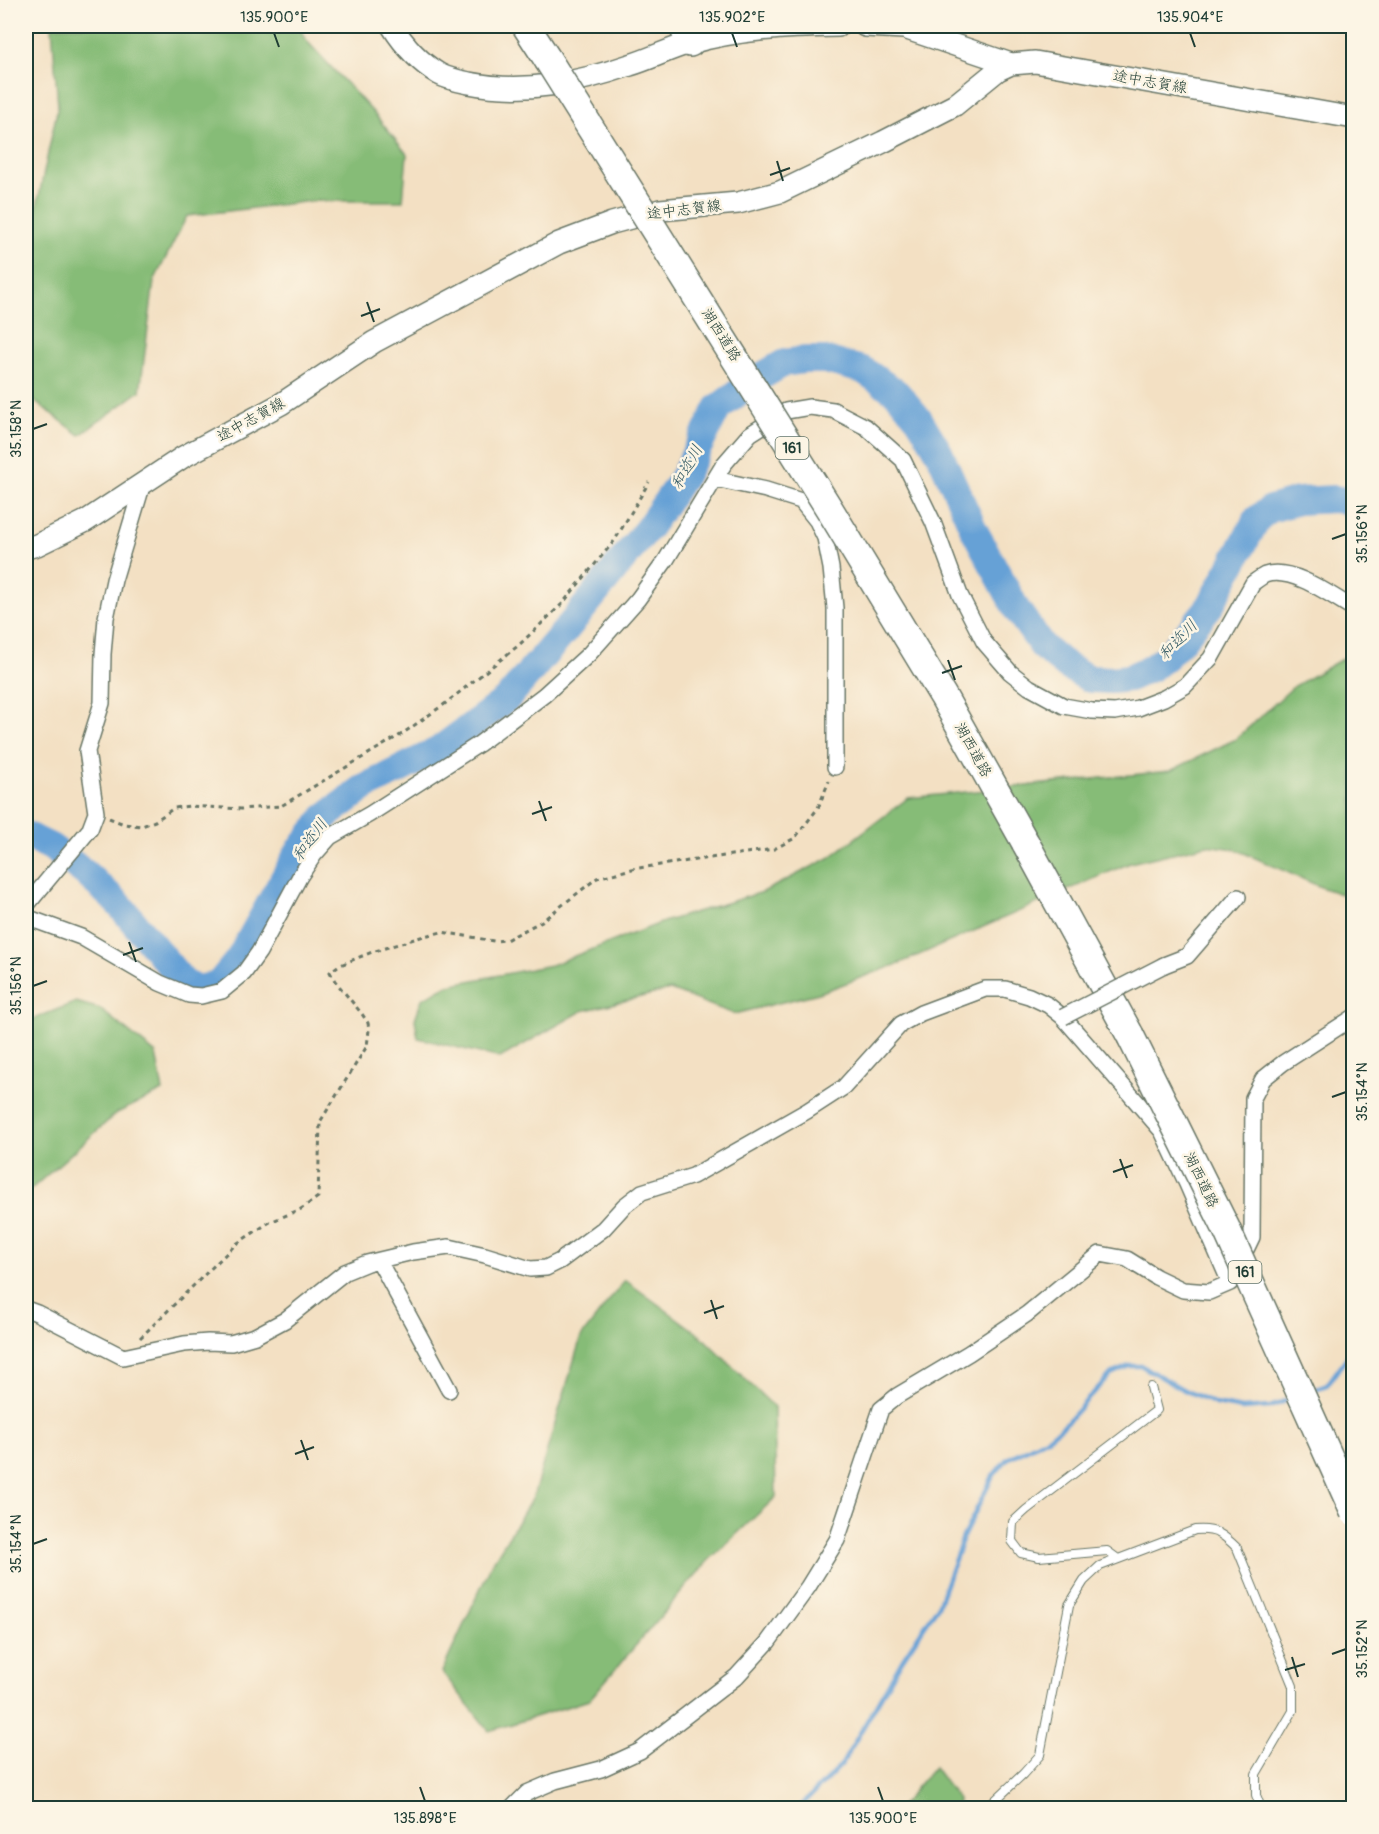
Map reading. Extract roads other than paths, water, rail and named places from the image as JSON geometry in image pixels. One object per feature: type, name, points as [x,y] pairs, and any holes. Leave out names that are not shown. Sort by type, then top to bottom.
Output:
[{"type":"highway","name":"湖西道路","points":[[526,26],[830,510],[943,696],[1025,842],[1130,1035],[1226,1228],[1353,1512]]},
{"type":"main road","points":[[392,26],[401,40],[421,61],[441,75],[494,88],[527,88],[570,82],[629,66],[686,34],[730,34],[784,26],[838,26]]},
{"type":"main road","points":[[865,26],[904,27],[1011,64]]},
{"type":"main road","name":"途中志賀線","points":[[26,548],[86,521],[183,457],[281,404],[374,342],[559,243],[612,223],[660,210],[738,203],[780,192],[955,105],[998,70],[1011,64],[1035,62],[1353,118]]},
{"type":"street","points":[[26,916],[81,937],[160,983],[189,995],[201,996],[222,991],[244,974],[275,925],[300,876],[330,837],[479,744],[544,695],[590,654],[638,599],[666,560],[724,464],[750,434],[786,411],[810,407],[833,410],[866,428],[903,460],[933,522],[960,595],[984,642],[1010,672],[1029,687],[1064,706],[1115,712],[1138,708],[1164,698],[1185,686],[1211,658],[1253,583],[1264,576],[1275,573],[1312,584],[1353,609]]},
{"type":"street","points":[[715,479],[766,490],[801,501],[817,521],[825,538],[835,608],[835,766]]},
{"type":"street","points":[[26,906],[90,830],[96,813],[87,751],[102,703],[106,618],[114,580],[143,483]]},
{"type":"street","points":[[1063,1017],[1186,956],[1238,897]]},
{"type":"street","points":[[26,1309],[123,1357],[184,1344],[231,1343],[255,1336],[285,1320],[345,1272],[413,1251],[449,1247],[530,1269],[546,1268],[560,1262],[603,1229],[624,1206],[642,1192],[693,1176],[807,1111],[843,1087],[901,1024],[921,1013],[985,989],[1005,989],[1029,996],[1048,1005],[1063,1017],[1161,1131],[1230,1283]]},
{"type":"street","points":[[512,1809],[526,1793],[555,1781],[601,1769],[640,1751],[736,1677],[768,1642],[788,1615],[837,1540],[882,1409],[897,1396],[1028,1314],[1100,1254],[1127,1259],[1183,1290],[1209,1292],[1230,1283],[1252,1237],[1253,1098],[1263,1079],[1283,1063],[1353,1017]]},
{"type":"street","points":[[379,1261],[449,1390]]},
{"type":"lane","points":[[1118,1559],[1107,1551],[1039,1557],[1021,1553],[1012,1541],[1012,1522],[1157,1410],[1151,1387]]},
{"type":"lane","points":[[987,1809],[1040,1755],[1069,1605],[1084,1581],[1101,1566],[1195,1530],[1206,1529],[1223,1534],[1237,1548],[1293,1686],[1293,1711],[1256,1774],[1256,1795],[1261,1809]]},
{"type":"waterway","name":"和迩川","points":[[26,835],[51,847],[117,902],[184,983],[197,989],[218,985],[239,959],[299,851],[326,816],[365,787],[439,750],[507,699],[649,527],[684,476],[718,408],[755,380],[784,363],[825,360],[863,370],[897,393],[919,419],[939,452],[973,528],[1017,610],[1043,647],[1068,667],[1090,679],[1129,678],[1151,668],[1166,657],[1210,606],[1257,519],[1270,509],[1298,501],[1334,499],[1354,502]]},
{"type":"waterway","points":[[1310,1391],[1327,1385],[1354,1347]]},
{"type":"waterway","points":[[796,1808],[801,1806],[842,1764],[902,1660],[938,1606],[963,1537],[993,1476],[1007,1459],[1048,1438],[1064,1425],[1111,1374],[1129,1366],[1142,1366],[1184,1390],[1216,1404],[1242,1409],[1270,1407],[1293,1398]]}]
